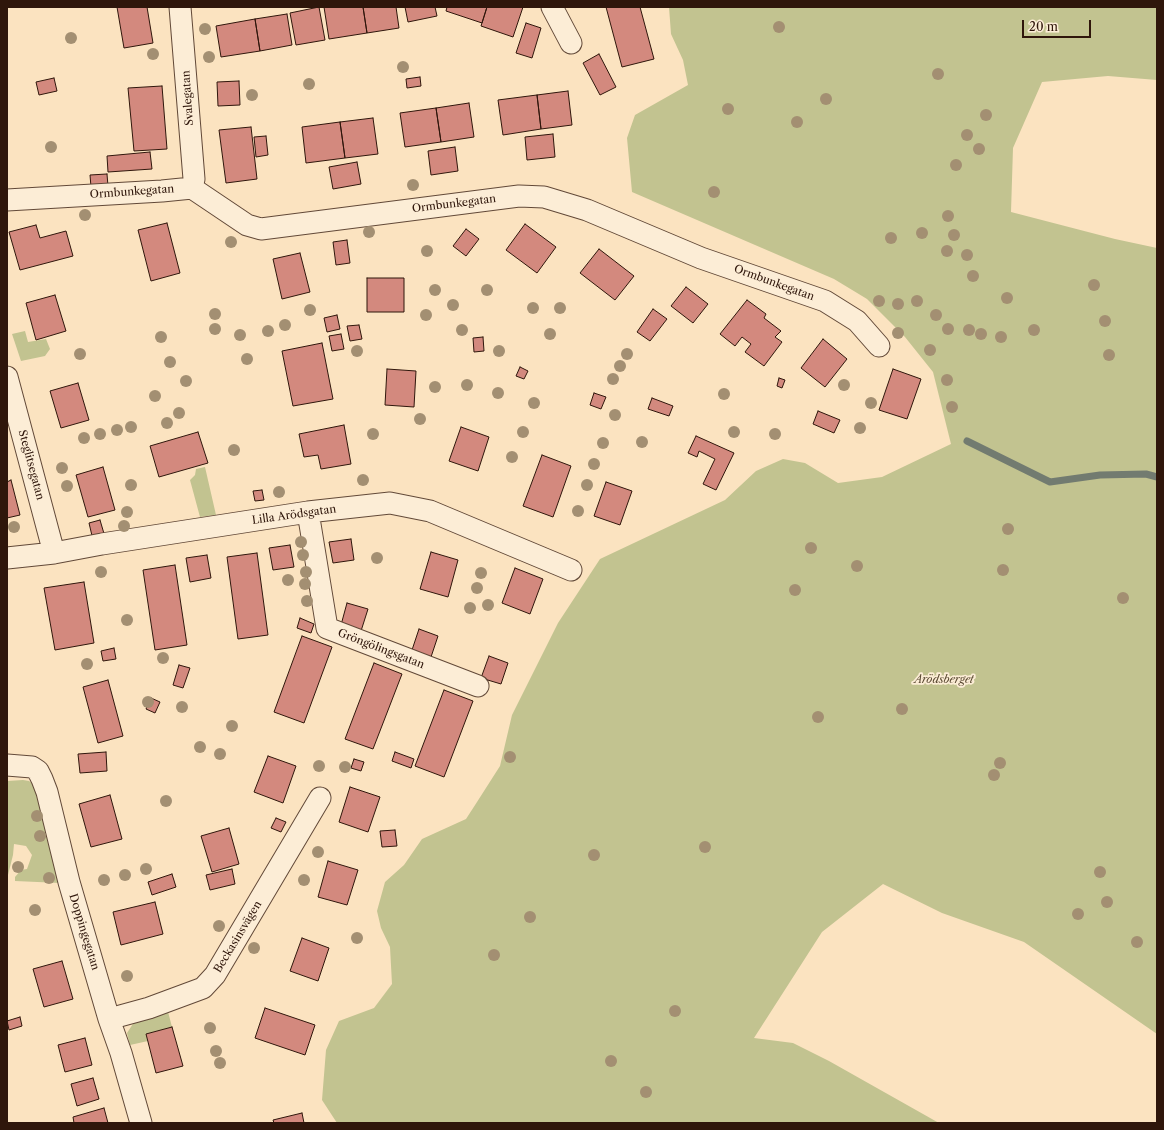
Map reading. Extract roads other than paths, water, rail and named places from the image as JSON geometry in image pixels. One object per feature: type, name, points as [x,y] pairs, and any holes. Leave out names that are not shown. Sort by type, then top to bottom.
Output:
[{"type":"street","name":"Svalegatan","points":[[182,7],[194,178],[192,188]]},
{"type":"street","points":[[552,7],[571,43]]},
{"type":"street","name":"Ormbunkegatan","points":[[7,200],[192,188],[247,225],[261,229],[519,196],[544,197],[587,210],[701,258],[825,301],[857,321],[879,346]]},
{"type":"street","name":"Steglitsegatan","points":[[7,377],[54,554]]},
{"type":"street","name":"Lilla Arödsgatan","points":[[7,558],[54,554],[102,544],[308,512],[390,503],[430,511],[571,570]]},
{"type":"street","name":"Gröngölingsgatan","points":[[308,512],[327,628],[478,686]]},
{"type":"street","name":"Doppingegatan","points":[[7,765],[32,767],[38,771],[47,792],[69,882],[141,1123]]},
{"type":"street","name":"Beckasinsvägen","points":[[109,1019],[149,1008],[203,988],[215,975],[320,798]]},
{"type":"waterway","points":[[967,441],[1050,482],[1100,475],[1146,474],[1157,477]]},
{"type":"park label","name":"Arödsberget","points":[[944,680]]}]
